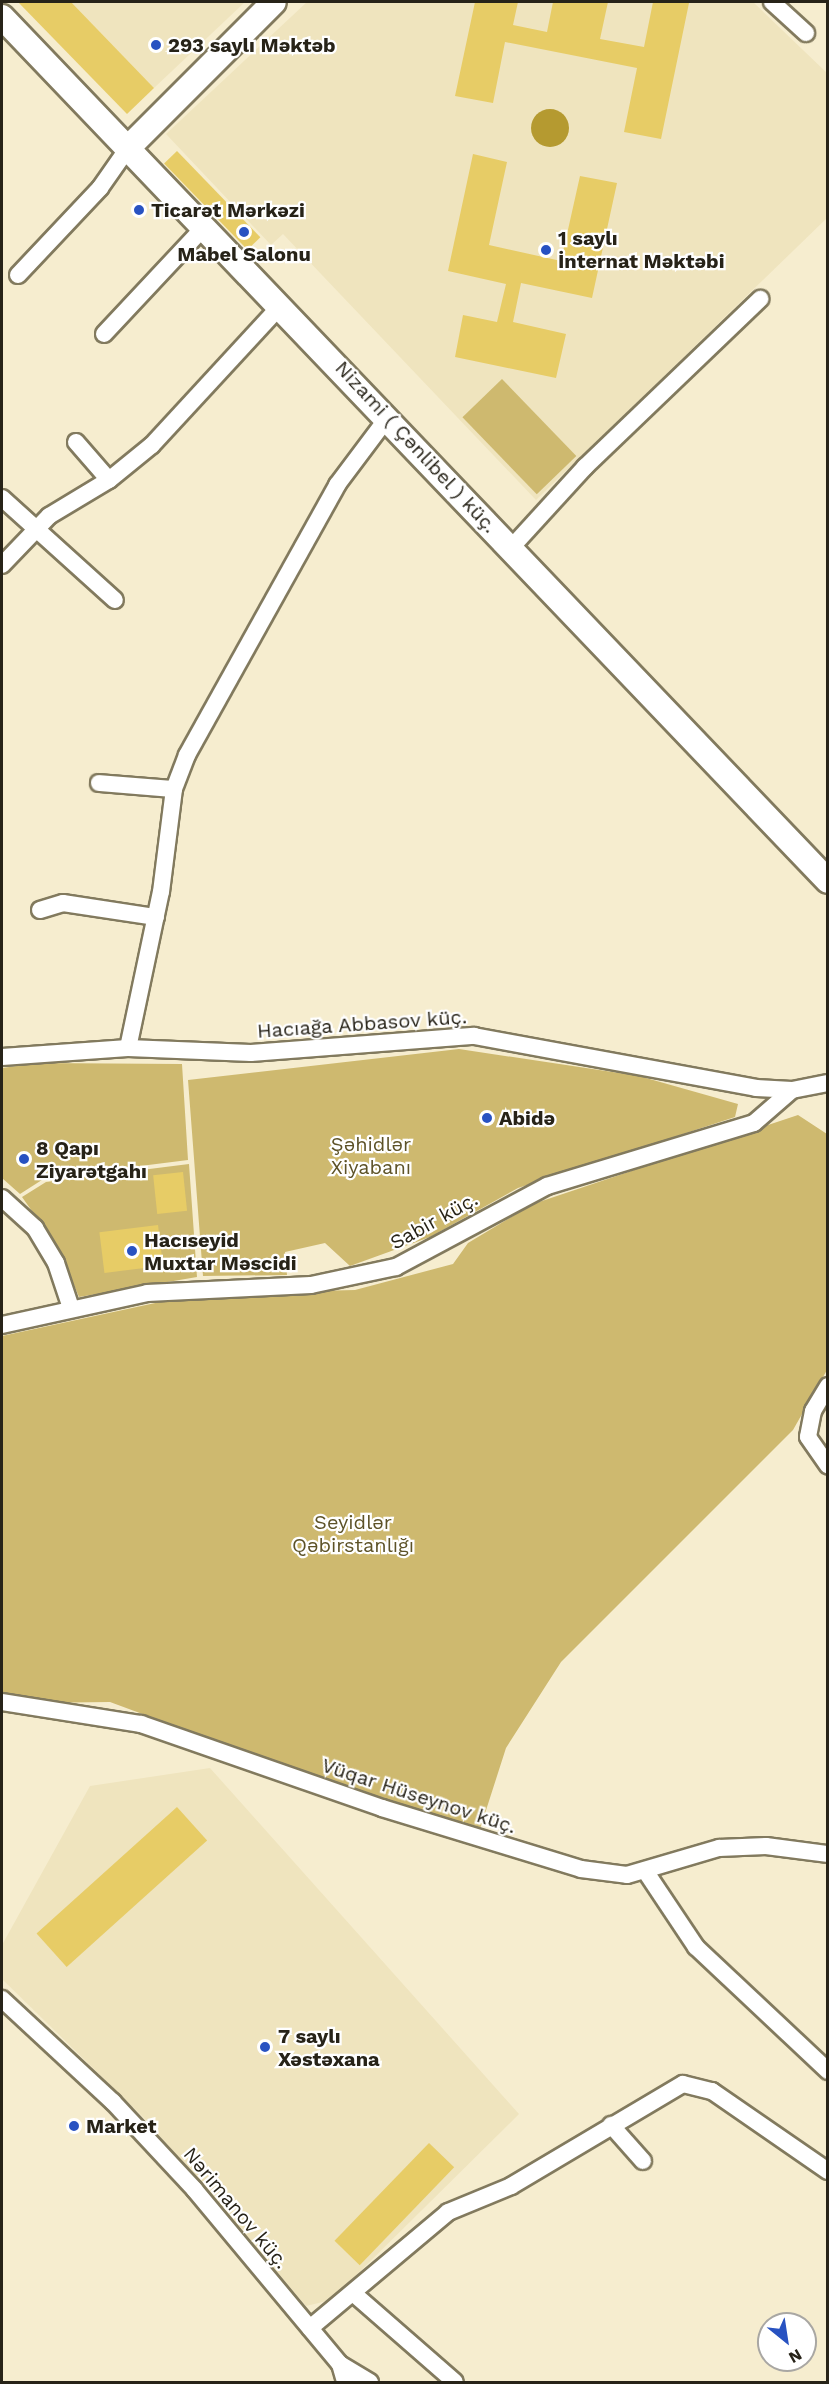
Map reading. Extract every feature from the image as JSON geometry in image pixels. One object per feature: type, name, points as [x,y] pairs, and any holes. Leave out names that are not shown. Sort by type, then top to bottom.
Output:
[{"type":"main road","points":[[128,148],[274,2]]},
{"type":"main road","name":"Nizami ( Çənlibel ) küç.","points":[[2,17],[281,305],[828,881]]},
{"type":"street","points":[[772,2],[806,33]]},
{"type":"street","points":[[18,275],[100,188],[128,148]]},
{"type":"street","points":[[104,334],[205,226]]},
{"type":"street","points":[[511,548],[585,466],[760,299]]},
{"type":"street","points":[[2,565],[37,526],[109,480],[152,445],[281,305]]},
{"type":"street","points":[[128,1048],[156,917],[174,789],[202,719],[337,485],[388,417]]},
{"type":"street","points":[[76,442],[109,480]]},
{"type":"street","points":[[2,498],[37,526],[115,600]]},
{"type":"street","points":[[99,783],[174,789]]},
{"type":"street","points":[[40,910],[63,903],[156,917]]},
{"type":"street","name":"Hacıağa Abbasov küç.","points":[[2,1057],[128,1048],[251,1053],[474,1036],[792,1090],[828,1083]]},
{"type":"street","name":"Sabir küç.","points":[[2,1325],[71,1308],[184,1289],[311,1285],[396,1267],[547,1186],[754,1123],[792,1090]]},
{"type":"street","points":[[2,1198],[35,1228],[57,1263],[71,1308]]},
{"type":"street","points":[[828,1386],[813,1411],[808,1437],[828,1466]]},
{"type":"street","name":"Vüqar Hüseynov küç.","points":[[2,1702],[40,1712],[118,1718],[581,1869],[646,1872],[719,1848],[766,1846],[828,1854]]},
{"type":"street","points":[[646,1872],[696,1947],[828,2071]]},
{"type":"street","name":"Nərimanov küç.","points":[[2,1999],[146,2136],[340,2364],[345,2382]]},
{"type":"street","points":[[310,2328],[448,2212],[512,2186],[670,2089],[697,2083],[828,2171]]},
{"type":"street","points":[[610,2125],[643,2161]]},
{"type":"street","points":[[353,2293],[454,2382]]},
{"type":"street","points":[[340,2364],[370,2382]]},
{"type":"shaded area","name":"293 saylı Məktəb","points":[[71,2],[245,2],[154,88]]},
{"type":"shaded area","name":"1 saylı İnternat Məktəbi","points":[[307,2],[753,2],[827,73],[827,218],[536,500],[283,234],[271,245],[166,134]]},
{"type":"shaded area","points":[[550,109],[564,114],[569,128],[564,142],[550,147],[536,142],[531,128],[536,114]]},
{"type":"shaded area","name":"7 saylı Xəstəxana","points":[[210,1768],[519,2114],[331,2300],[306,2306],[143,2117],[2,1979],[2,1945],[90,1786]]},
{"type":"green space","points":[[502,379],[576,456],[537,494],[462,417]]},
{"type":"green space","name":"Şəhidlər Xiyabanı","points":[[459,1049],[639,1076],[738,1104],[735,1117],[518,1188],[430,1237],[350,1266],[325,1243],[285,1252],[287,1275],[203,1276],[188,1080]]},
{"type":"green space","points":[[38,1063],[182,1064],[188,1160],[45,1178],[20,1194],[2,1178],[2,1068]]},
{"type":"green space","name":"Seyidlər Qəbirstanlığı","points":[[798,1115],[827,1134],[827,1370],[793,1430],[561,1662],[506,1748],[480,1829],[283,1766],[110,1702],[27,1703],[2,1694],[2,1336],[197,1294],[355,1290],[453,1264],[468,1243],[533,1204]]},
{"type":"green space","points":[[189,1164],[197,1277],[79,1297],[59,1249],[22,1197],[46,1182]]},
{"type":"building","points":[[18,2],[71,2],[154,88],[127,114]]},
{"type":"building","points":[[475,2],[518,2],[513,25],[547,32],[553,2],[608,2],[600,39],[644,47],[653,2],[689,3],[661,139],[624,132],[637,68],[505,42],[493,103],[455,96]]},
{"type":"building","points":[[177,151],[260,237],[247,250],[164,164]]},
{"type":"building","points":[[473,154],[507,162],[489,245],[561,261],[580,176],[617,183],[592,298],[521,283],[513,322],[566,334],[556,378],[455,357],[463,315],[497,322],[506,284],[448,271]]},
{"type":"building","points":[[183,1172],[187,1211],[157,1214],[153,1175]]},
{"type":"building","points":[[158,1225],[163,1266],[104,1273],[99,1232]]},
{"type":"building","points":[[177,1807],[207,1840],[67,1967],[37,1933]]},
{"type":"building","points":[[429,2143],[454,2167],[360,2265],[335,2241]]},
{"type":"place","name":"293 saylı Məktəb","points":[[156,45]]},
{"type":"place","name":"Ticarət Mərkəzi","points":[[139,210]]},
{"type":"place","name":"Mabel Salonu","points":[[244,232]]},
{"type":"place","name":"1 saylı İnternat Məktəbi","points":[[546,250]]},
{"type":"place","name":"Abidə","points":[[487,1118]]},
{"type":"place","name":"8 Qapı Ziyarətgahı","points":[[24,1159]]},
{"type":"place","name":"Hacıseyid Muxtar Məscidi","points":[[132,1251]]},
{"type":"place","name":"7 saylı Xəstəxana","points":[[265,2047]]},
{"type":"place","name":"Market","points":[[74,2126]]}]
